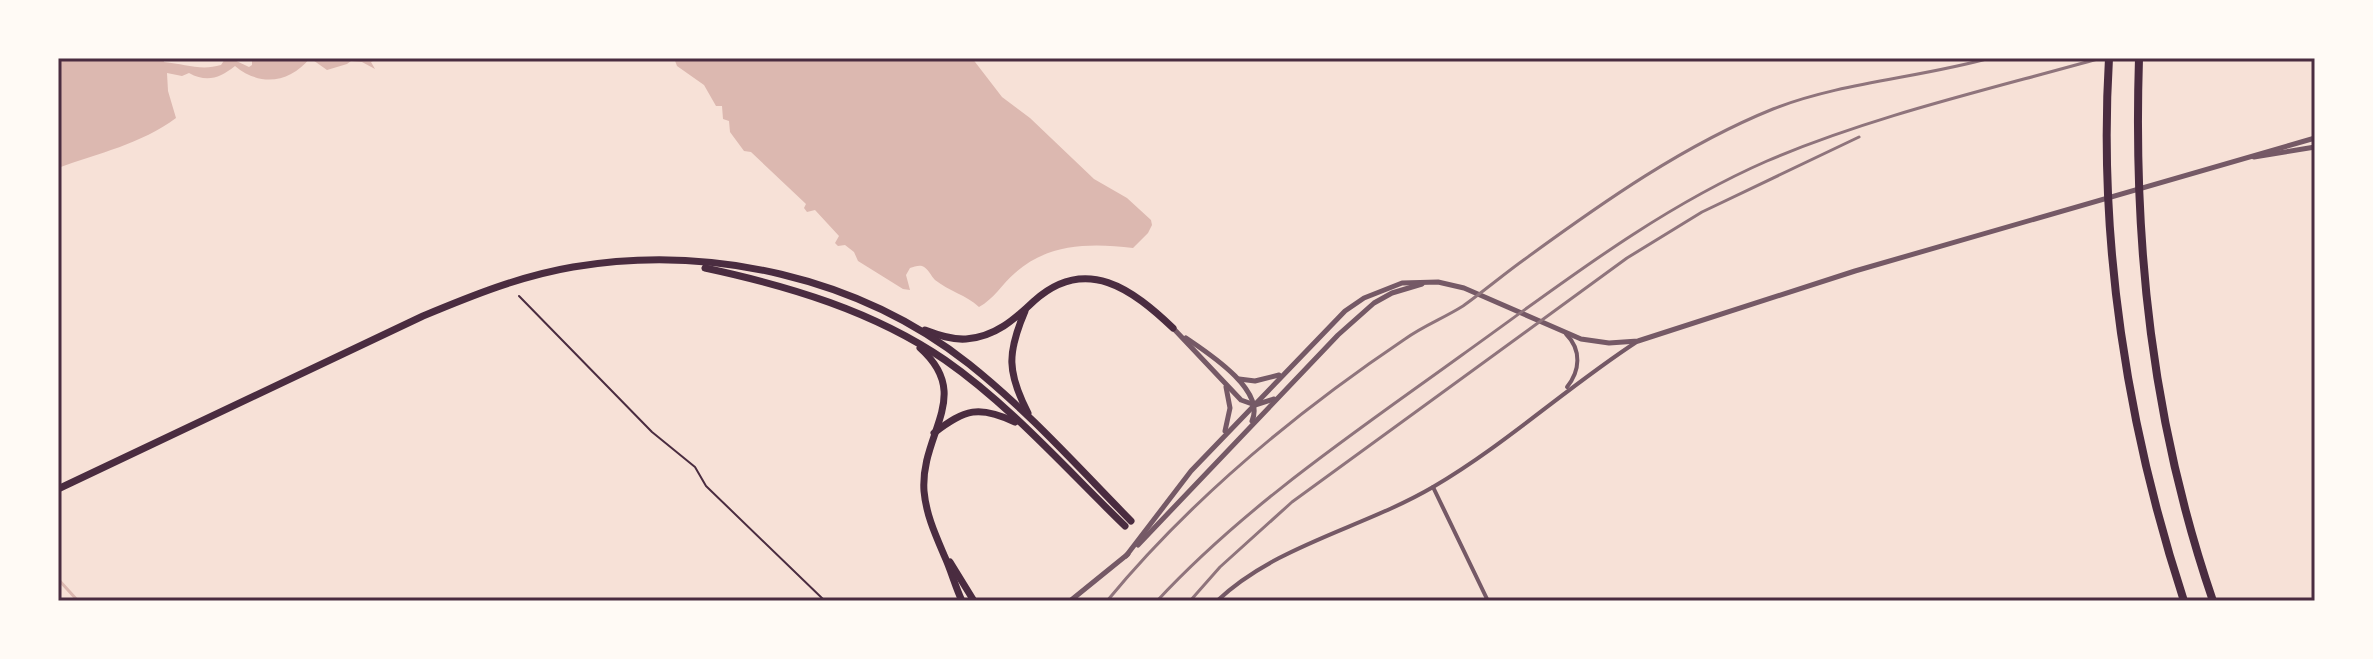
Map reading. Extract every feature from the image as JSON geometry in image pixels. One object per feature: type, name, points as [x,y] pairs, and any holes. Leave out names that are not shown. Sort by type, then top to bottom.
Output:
[{"type":"highway","points":[[2109,58],[2108,177],[2119,318],[2142,449],[2184,601]]},
{"type":"highway","points":[[2139,58],[2140,236],[2151,343],[2173,461],[2213,601]]},
{"type":"main road","points":[[58,489],[423,316],[468,298],[515,281],[572,267],[634,261],[676,261],[770,271],[812,281],[915,327],[967,363],[1031,418],[1128,524],[1023,426],[946,361],[907,336],[816,297],[676,261]]},
{"type":"main road","points":[[915,327],[954,338],[976,338],[1002,327],[1053,288],[1069,282],[1095,280],[1112,283],[1136,295],[1176,331]]},
{"type":"main road","points":[[1025,310],[1014,337],[1011,368],[1016,389],[1031,418]]},
{"type":"main road","points":[[907,336],[936,363],[945,382],[943,408],[925,462],[925,498],[932,527],[946,558],[974,601]]},
{"type":"main road","points":[[934,433],[961,414],[984,411],[996,413],[1023,426]]},
{"type":"main road","points":[[946,558],[962,601]]},
{"type":"street","points":[[1126,556],[1191,471],[1327,327],[1364,298],[1402,283],[1430,282],[1467,290],[1551,328],[1592,342],[1638,341],[1855,271],[2315,138]]},
{"type":"street","points":[[2249,157],[2279,155],[2315,147]]},
{"type":"street","points":[[1070,601],[1126,556],[1338,335],[1374,303],[1408,286],[1430,282]]},
{"type":"street","points":[[1176,331],[1241,400],[1255,405],[1281,394]]},
{"type":"street","points":[[1176,331],[1238,378],[1250,392],[1255,413],[1248,429]]},
{"type":"street","points":[[1556,398],[1574,378],[1577,366],[1574,342],[1566,334]]},
{"type":"street","points":[[1217,601],[1246,576],[1268,563],[1433,487],[1638,341]]},
{"type":"street","points":[[1238,378],[1267,380],[1284,372]]},
{"type":"street","points":[[1223,436],[1230,408],[1226,386]]},
{"type":"street","points":[[1433,487],[1488,601]]},
{"type":"path","points":[[519,296],[652,432],[695,467],[706,486],[825,601]]},
{"type":"shaded area","points":[[58,58],[163,58],[164,62],[207,67],[221,65],[230,58],[249,67],[252,58],[310,58],[293,73],[274,79],[254,77],[235,66],[224,74],[208,78],[189,73],[182,76],[167,73],[168,91],[176,118],[134,141],[58,168]]},
{"type":"shaded area","points":[[310,58],[379,58],[371,62],[375,69],[362,62],[351,61],[327,70]]},
{"type":"shaded area","points":[[674,58],[972,58],[1002,97],[1030,118],[1094,179],[1127,198],[1151,220],[1152,225],[1133,248],[1071,247],[1041,256],[1015,273],[979,307],[935,280],[922,266],[910,268],[906,275],[910,290],[903,289],[858,261],[854,252],[845,245],[835,243],[839,236],[815,210],[807,212],[804,208],[806,204],[751,152],[744,151],[730,132],[729,121],[723,119],[722,106],[716,106],[704,85],[677,66]]},
{"type":"waterway","points":[[58,579],[78,601]]},
{"type":"railway","points":[[1107,601],[1174,527],[1285,427],[1364,367],[1412,334],[1463,306],[1554,238],[1645,176],[1740,123],[1799,100],[1990,58]]},
{"type":"railway","points":[[1157,601],[1227,533],[1304,470],[1572,276],[1686,202],[1767,161],[1848,130],[2101,58]]},
{"type":"railway","points":[[1190,601],[1220,567],[1292,502],[1627,258],[1702,212],[1859,137]]}]
